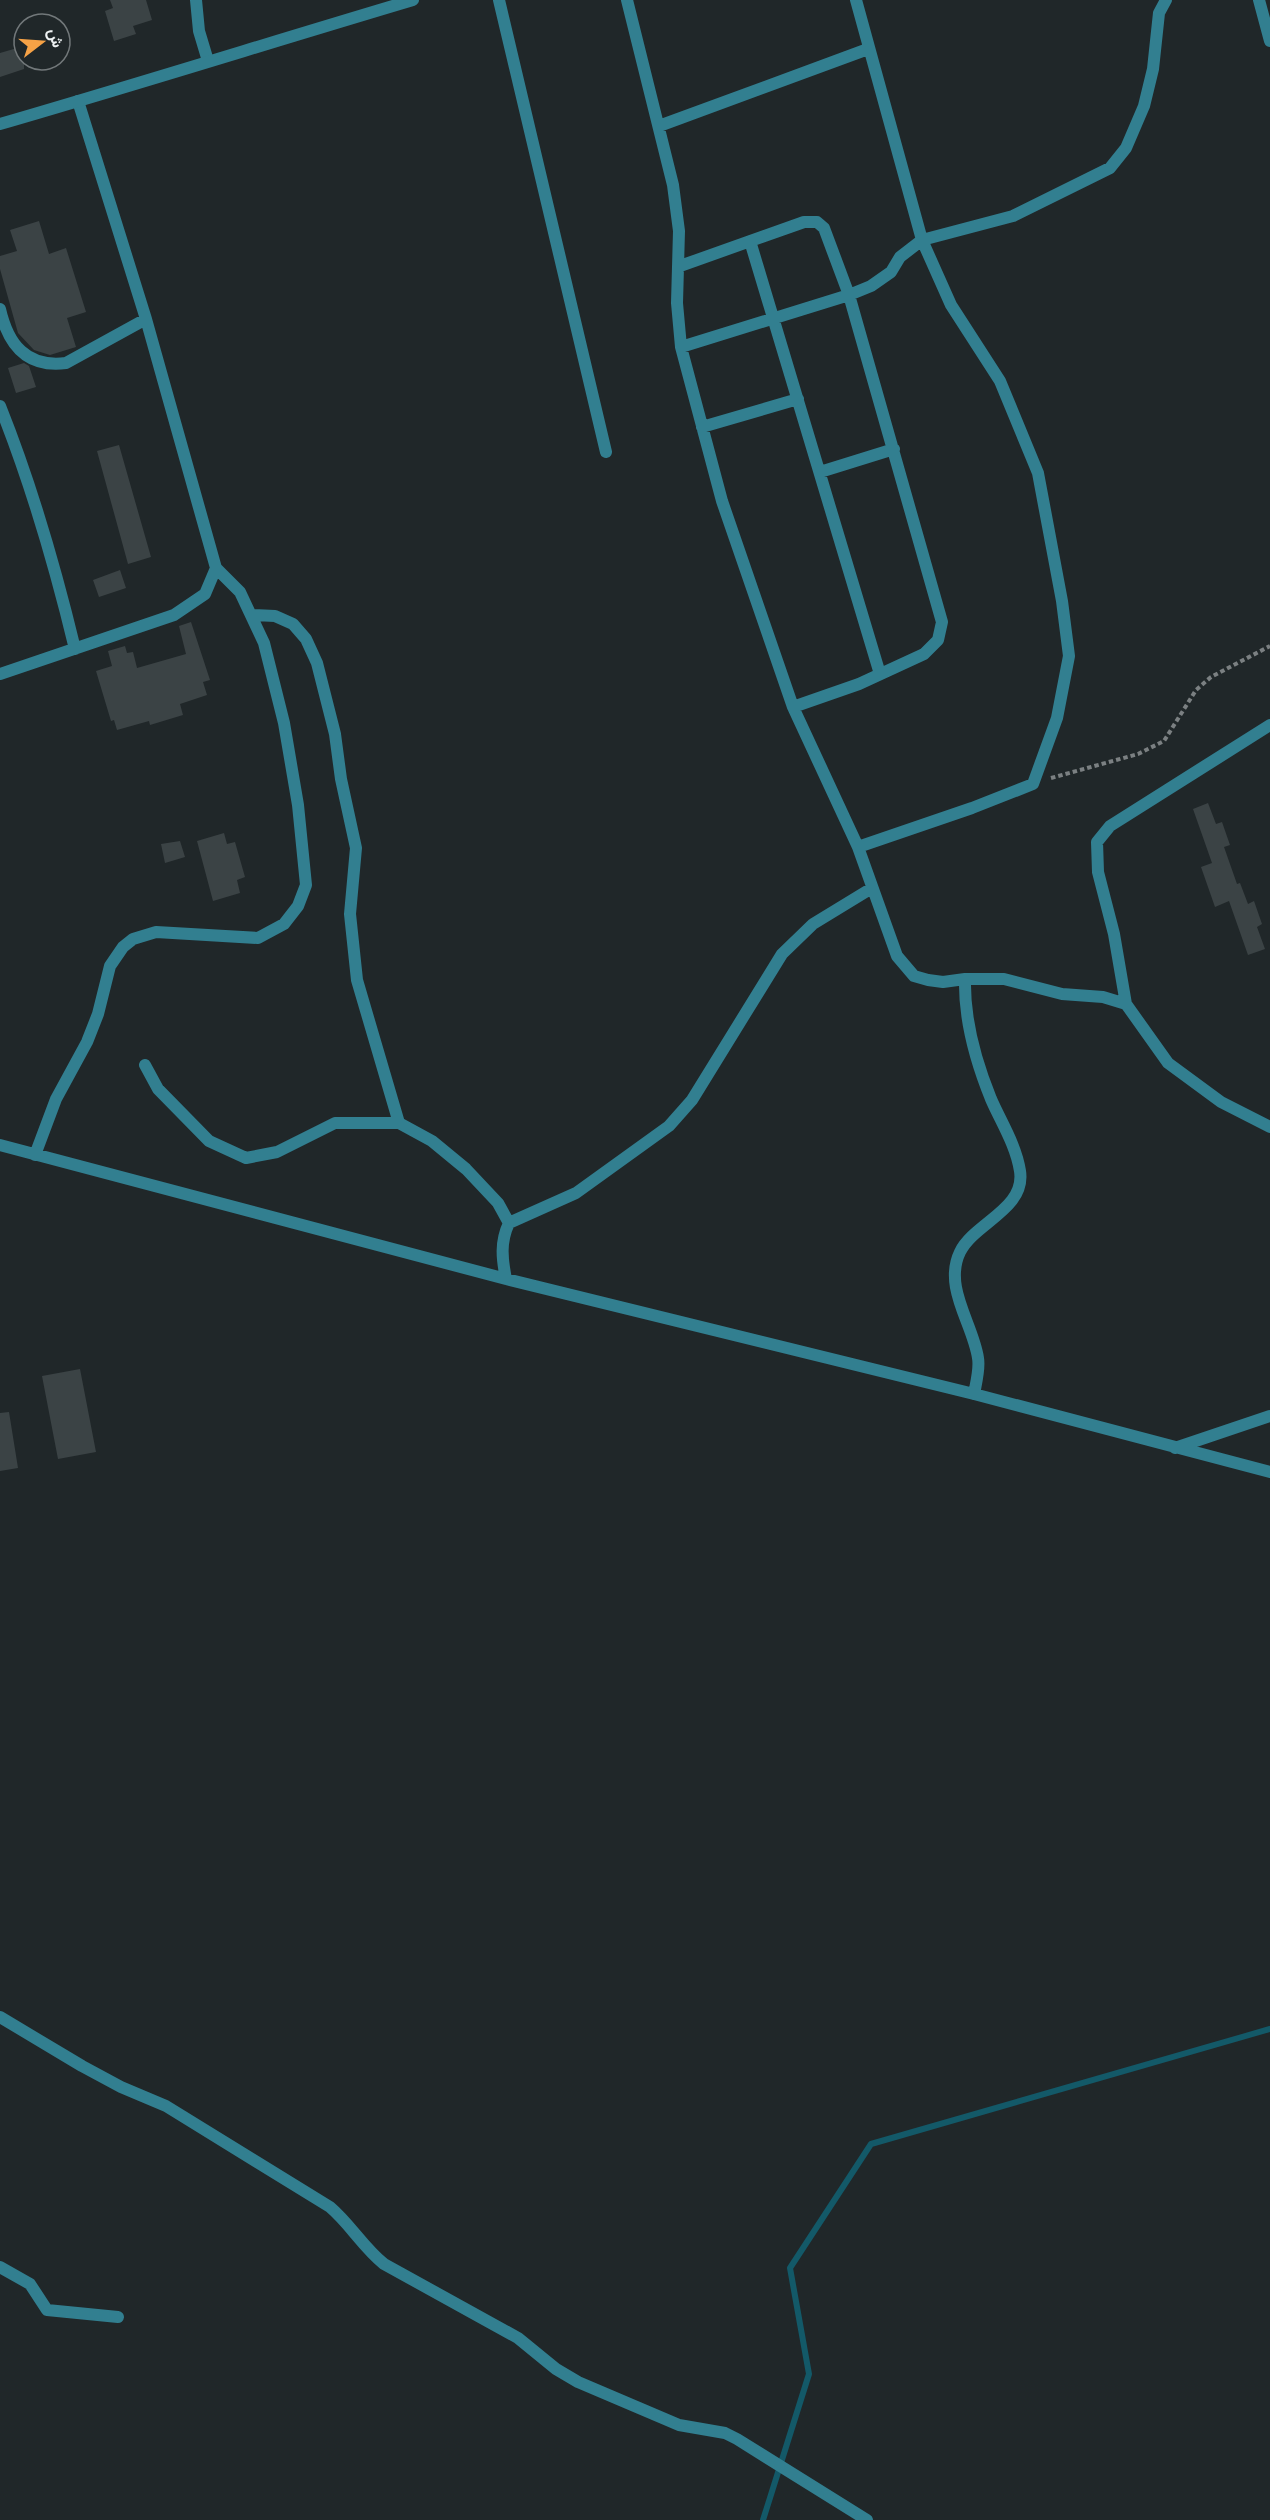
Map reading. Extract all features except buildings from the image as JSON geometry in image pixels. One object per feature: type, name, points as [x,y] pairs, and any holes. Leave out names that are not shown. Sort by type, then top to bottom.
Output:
[{"type":"street","points":[[196,0],[199,31],[208,61]]},
{"type":"street","points":[[0,124],[153,81],[208,61],[413,0]]},
{"type":"street","points":[[499,0],[606,452]]},
{"type":"street","points":[[627,0],[673,185],[680,266],[677,303],[681,347],[722,501],[793,707],[858,847],[897,956],[914,976],[943,982],[965,979],[1004,979],[1062,994],[1103,997],[1126,1004]]},
{"type":"street","points":[[856,0],[922,240],[951,304],[1000,381],[1038,473],[1070,656],[1057,718],[1033,784],[972,808],[858,847]]},
{"type":"street","points":[[681,347],[849,295],[871,286],[891,272],[900,256],[922,240],[1013,216],[1110,168],[1126,148],[1144,106],[1153,69],[1159,13],[1166,0]]},
{"type":"street","points":[[1259,0],[1270,41]]},
{"type":"street","points":[[659,126],[868,49]]},
{"type":"street","points":[[35,1155],[56,1099],[87,1042],[98,1014],[110,966],[123,947],[133,939],[156,932],[258,938],[285,924],[298,906],[306,885],[298,805],[284,723],[264,644],[253,615],[240,592],[216,568],[146,319],[78,101]]},
{"type":"street","points":[[680,266],[804,222],[816,222],[830,237],[894,449],[942,622],[942,631],[933,646],[924,654],[880,674],[793,707]]},
{"type":"street","points":[[750,241],[880,674]]},
{"type":"street","points":[[0,309],[4,341],[41,363],[51,365],[66,363],[146,319]]},
{"type":"street","points":[[702,427],[798,399]]},
{"type":"street","points":[[0,406],[25,469],[52,555],[75,649]]},
{"type":"street","points":[[820,472],[894,449]]},
{"type":"street","points":[[0,675],[174,615],[205,594],[216,568]]},
{"type":"street","points":[[253,615],[276,616],[293,624],[306,639],[317,663],[335,734],[341,779],[356,848],[350,914],[357,980],[399,1123]]},
{"type":"street","points":[[1270,724],[1110,826],[1097,842],[1098,872],[1114,934],[1126,1004],[1168,1062],[1221,1102],[1270,1128]]},
{"type":"street","points":[[506,1279],[502,1255],[503,1235],[509,1223],[576,1193],[669,1126],[692,1100],[782,954],[813,924],[872,888]]},
{"type":"street","points":[[965,979],[970,1033],[990,1097],[1009,1136],[1020,1169],[1017,1192],[998,1215],[960,1250],[956,1264],[956,1284],[978,1359],[974,1394]]},
{"type":"street","points":[[145,1065],[158,1089],[209,1141],[246,1158],[277,1152],[335,1123],[399,1123],[432,1141],[466,1169],[498,1203],[509,1223]]},
{"type":"street","points":[[0,1145],[506,1279],[974,1394],[1270,1472]]},
{"type":"street","points":[[1175,1448],[1270,1416]]},
{"type":"street","points":[[0,2017],[121,2087],[166,2106],[330,2206],[348,2222],[368,2251],[384,2264],[518,2338],[556,2369],[578,2382],[679,2425],[725,2433],[867,2520]]},
{"type":"street","points":[[0,2267],[30,2284],[47,2310],[118,2317]]},
{"type":"path","points":[[1033,784],[1150,750],[1164,741],[1196,690],[1212,677],[1270,646]]},
{"type":"waterway","points":[[763,2520],[809,2374],[790,2268],[871,2144],[1270,2029]]}]
